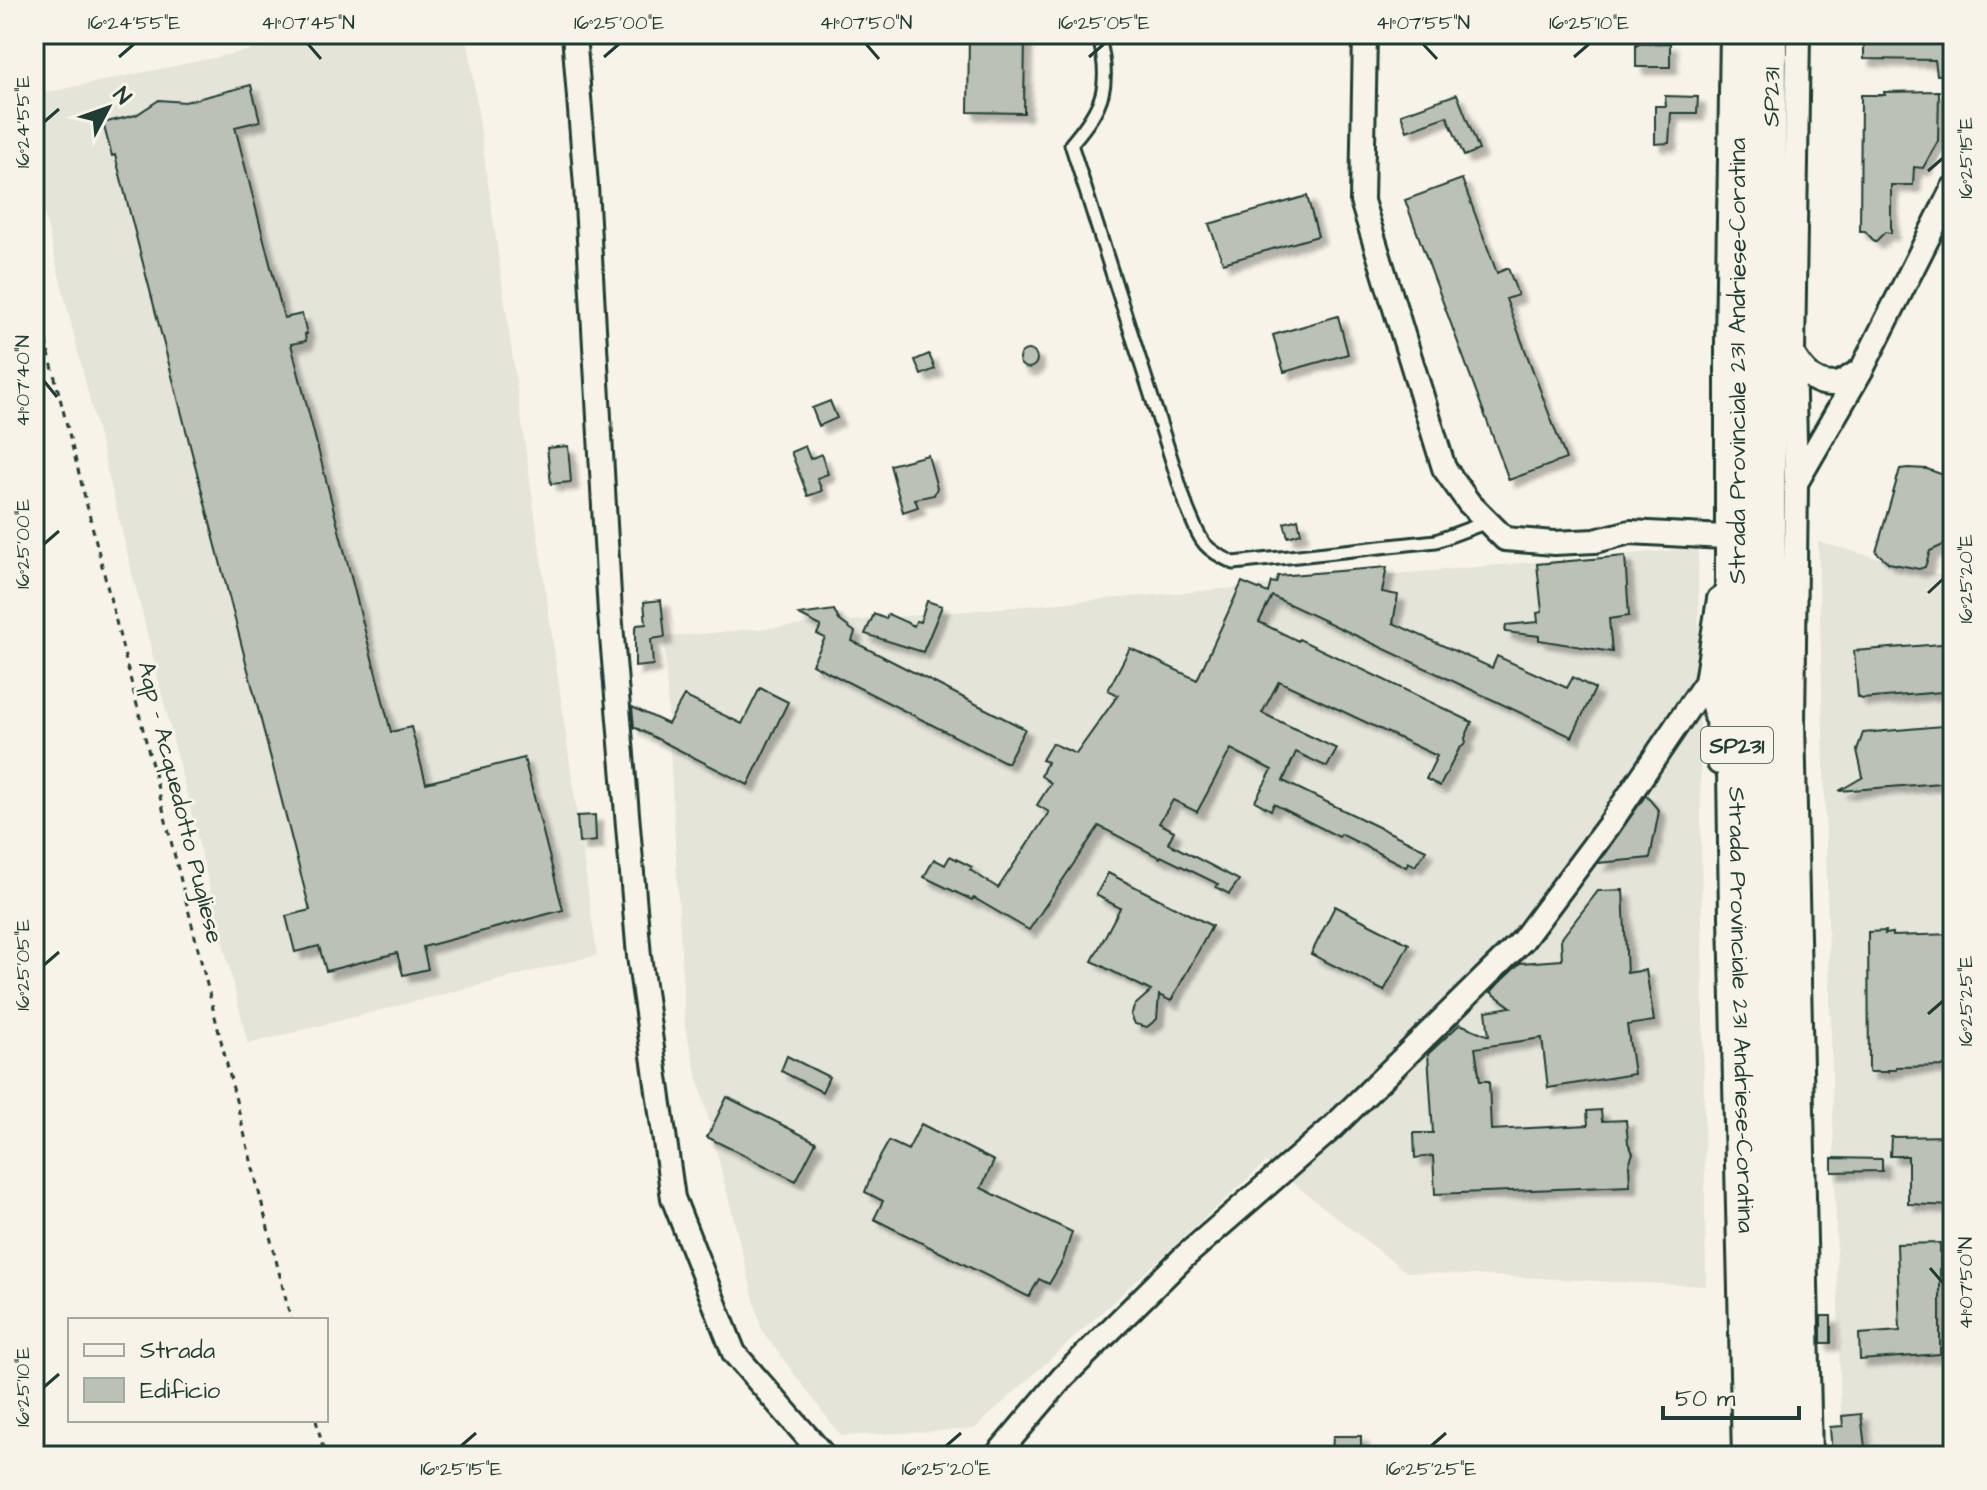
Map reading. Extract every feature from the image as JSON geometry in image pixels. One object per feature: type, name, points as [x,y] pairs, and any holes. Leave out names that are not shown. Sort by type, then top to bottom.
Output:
[{"type":"highway","name":"Strada Provinciale 231 Andriese-Coratina","points":[[1740,34],[1735,406],[1739,916],[1752,1456]]},
{"type":"highway","name":"Strada Provinciale 231 Andriese-Coratina","points":[[1767,34],[1765,619],[1782,1456]]},
{"type":"street","points":[[574,34],[586,186],[612,644],[639,956],[673,1198],[734,1353],[824,1456]]},
{"type":"street","points":[[1365,34],[1362,201],[1444,468],[1469,503],[1505,539],[1554,543],[1595,541],[1630,532],[1724,537]]},
{"type":"street","name":"SP231","points":[[1798,34],[1793,354],[1796,484],[1793,722],[1810,1456]]},
{"type":"street","points":[[1796,484],[1862,369],[1953,188]]},
{"type":"street","points":[[1793,354],[1805,375],[1821,381],[1838,383],[1862,369]]},
{"type":"street","points":[[996,1456],[1063,1377],[1184,1257],[1332,1128],[1523,940],[1609,825],[1706,682],[1718,621],[1735,406]]},
{"type":"street","points":[[1706,682],[1717,720],[1722,803],[1737,1456]]},
{"type":"lane","points":[[1098,34],[1103,53],[1104,95],[1092,120],[1071,144],[1187,508],[1197,533],[1210,552],[1234,563],[1436,541],[1487,522]]},
{"type":"path","name":"Aqp - Acquedotto Pugliese","points":[[34,294],[290,1318]]},
{"type":"path","points":[[316,1422],[325,1456]]},
{"type":"shaded area","points":[[329,34],[467,34],[597,955],[248,1044],[34,173],[34,95]]},
{"type":"shaded area","points":[[1818,542],[1953,578],[1953,1456],[1842,1456]]},
{"type":"shaded area","points":[[1698,548],[1706,1286],[1406,1272],[1266,1162],[974,1429],[841,1436],[762,1331],[685,1027],[664,637]]},
{"type":"building","points":[[969,34],[1025,34],[1024,113],[968,112]]},
{"type":"building","points":[[1864,34],[1953,34],[1953,74],[1937,75],[1935,60],[1864,59]]},
{"type":"building","points":[[1670,43],[1670,67],[1636,67],[1636,44]]},
{"type":"building","points":[[251,85],[260,121],[235,127],[284,318],[302,314],[306,341],[291,344],[391,732],[411,727],[426,783],[524,758],[563,910],[423,947],[428,969],[403,975],[397,953],[326,971],[319,946],[295,952],[286,916],[310,910],[115,155],[112,156],[103,123],[136,115],[159,100],[185,102]]},
{"type":"building","points":[[1939,91],[1938,141],[1923,168],[1914,167],[1913,185],[1891,185],[1891,233],[1885,232],[1875,242],[1865,231],[1860,231],[1861,95]]},
{"type":"building","points":[[1457,94],[1479,150],[1464,156],[1447,116],[1407,131],[1401,114]]},
{"type":"building","points":[[1665,96],[1698,97],[1697,113],[1671,113],[1669,143],[1655,144],[1655,106],[1666,106]]},
{"type":"building","points":[[1462,179],[1497,273],[1508,268],[1518,295],[1506,299],[1566,459],[1509,480],[1405,200]]},
{"type":"building","points":[[1307,196],[1318,236],[1223,263],[1209,224]]},
{"type":"building","points":[[1338,316],[1348,354],[1284,372],[1273,335]]},
{"type":"building","points":[[1028,350],[1037,359],[1028,368],[1019,359]]},
{"type":"building","points":[[929,354],[935,369],[921,375],[915,360]]},
{"type":"building","points":[[830,401],[837,418],[819,426],[812,408]]},
{"type":"building","points":[[568,446],[571,482],[551,484],[547,448]]},
{"type":"building","points":[[805,446],[810,459],[821,454],[828,474],[817,478],[822,491],[808,496],[791,452]]},
{"type":"building","points":[[928,455],[937,488],[934,495],[915,499],[918,507],[903,512],[890,465]]},
{"type":"building","points":[[1900,469],[1927,469],[1952,478],[1945,500],[1953,511],[1953,548],[1943,545],[1930,551],[1925,567],[1919,569],[1889,563],[1876,552]]},
{"type":"building","points":[[1298,519],[1301,533],[1288,537],[1284,523]]},
{"type":"building","points":[[1625,556],[1629,616],[1609,619],[1612,652],[1505,632],[1506,625],[1538,622],[1537,613],[1542,612],[1537,564]]},
{"type":"building","points":[[1387,567],[1382,592],[1398,595],[1393,623],[1492,668],[1497,656],[1567,688],[1573,677],[1595,689],[1572,737],[1272,596],[1259,622],[1472,722],[1466,743],[1459,749],[1440,786],[1426,779],[1437,756],[1279,681],[1262,713],[1337,749],[1327,767],[1296,752],[1283,781],[1426,850],[1415,866],[1408,862],[1406,867],[1274,804],[1271,810],[1255,801],[1272,770],[1231,749],[1197,812],[1173,800],[1159,823],[1174,831],[1168,843],[1239,880],[1229,894],[1216,887],[1218,884],[1099,826],[1029,930],[974,898],[972,900],[924,877],[934,859],[945,865],[950,856],[972,867],[970,870],[998,888],[1049,812],[1037,805],[1051,783],[1041,776],[1047,762],[1042,760],[1052,743],[1076,754],[1118,695],[1108,690],[1130,648],[1197,680],[1242,582],[1268,593],[1271,582],[1276,583],[1278,576]]},
{"type":"building","points":[[661,600],[665,637],[651,639],[653,665],[635,667],[635,629],[637,625],[646,624],[644,602]]},
{"type":"building","points":[[927,601],[942,606],[923,652],[865,634],[874,614],[886,619],[888,614],[914,626],[916,621],[920,622]]},
{"type":"building","points":[[834,610],[839,620],[855,632],[852,641],[1025,729],[1007,763],[812,664],[825,638],[817,634],[821,626],[799,615]]},
{"type":"building","points":[[1953,643],[1953,691],[1858,697],[1854,651]]},
{"type":"building","points":[[760,688],[788,702],[748,785],[634,727],[632,707],[668,724],[684,696],[742,724]]},
{"type":"building","points":[[1953,725],[1953,782],[1839,791],[1863,777],[1857,750],[1863,733]]},
{"type":"building","points":[[1646,795],[1659,811],[1650,858],[1598,863]]},
{"type":"building","points":[[595,815],[596,841],[579,843],[577,816]]},
{"type":"building","points":[[1108,873],[1212,926],[1171,1001],[1159,995],[1157,1019],[1147,1027],[1135,1024],[1131,1015],[1135,1005],[1151,991],[1092,961],[1120,908],[1096,895]]},
{"type":"building","points":[[1623,890],[1627,973],[1646,970],[1654,1021],[1627,1025],[1634,1074],[1548,1088],[1542,1038],[1475,1048],[1480,1081],[1489,1081],[1491,1130],[1588,1125],[1587,1111],[1601,1110],[1602,1121],[1626,1120],[1628,1143],[1633,1153],[1629,1164],[1630,1186],[1435,1194],[1433,1156],[1415,1158],[1414,1133],[1433,1133],[1428,1054],[1460,1024],[1489,1036],[1486,1011],[1511,1007],[1491,992],[1499,983],[1520,963],[1562,960],[1561,939],[1598,891]]},
{"type":"building","points":[[1335,906],[1409,944],[1384,991],[1311,954]]},
{"type":"building","points":[[1886,931],[1885,934],[1893,933],[1893,936],[1953,934],[1953,1066],[1896,1067],[1896,1070],[1888,1072],[1869,1072],[1868,932]]},
{"type":"building","points":[[787,1056],[829,1077],[822,1092],[781,1071]]},
{"type":"building","points":[[727,1097],[816,1142],[796,1181],[707,1137]]},
{"type":"building","points":[[921,1124],[994,1161],[981,1188],[1072,1232],[1063,1260],[1049,1284],[1039,1279],[1029,1297],[874,1219],[883,1201],[865,1192],[875,1166],[889,1141],[908,1150]]},
{"type":"building","points":[[1953,1136],[1953,1206],[1908,1204],[1908,1156],[1890,1156],[1891,1137]]},
{"type":"building","points":[[1832,1158],[1882,1159],[1882,1171],[1832,1172]]},
{"type":"building","points":[[1940,1243],[1940,1354],[1860,1360],[1859,1334],[1900,1331],[1897,1244]]},
{"type":"building","points":[[1821,1316],[1831,1316],[1831,1343],[1821,1343]]},
{"type":"building","points":[[1861,1414],[1866,1456],[1832,1456],[1830,1427],[1843,1426],[1842,1416]]},
{"type":"building","points":[[1333,1436],[1361,1436],[1361,1456],[1332,1456]]}]
